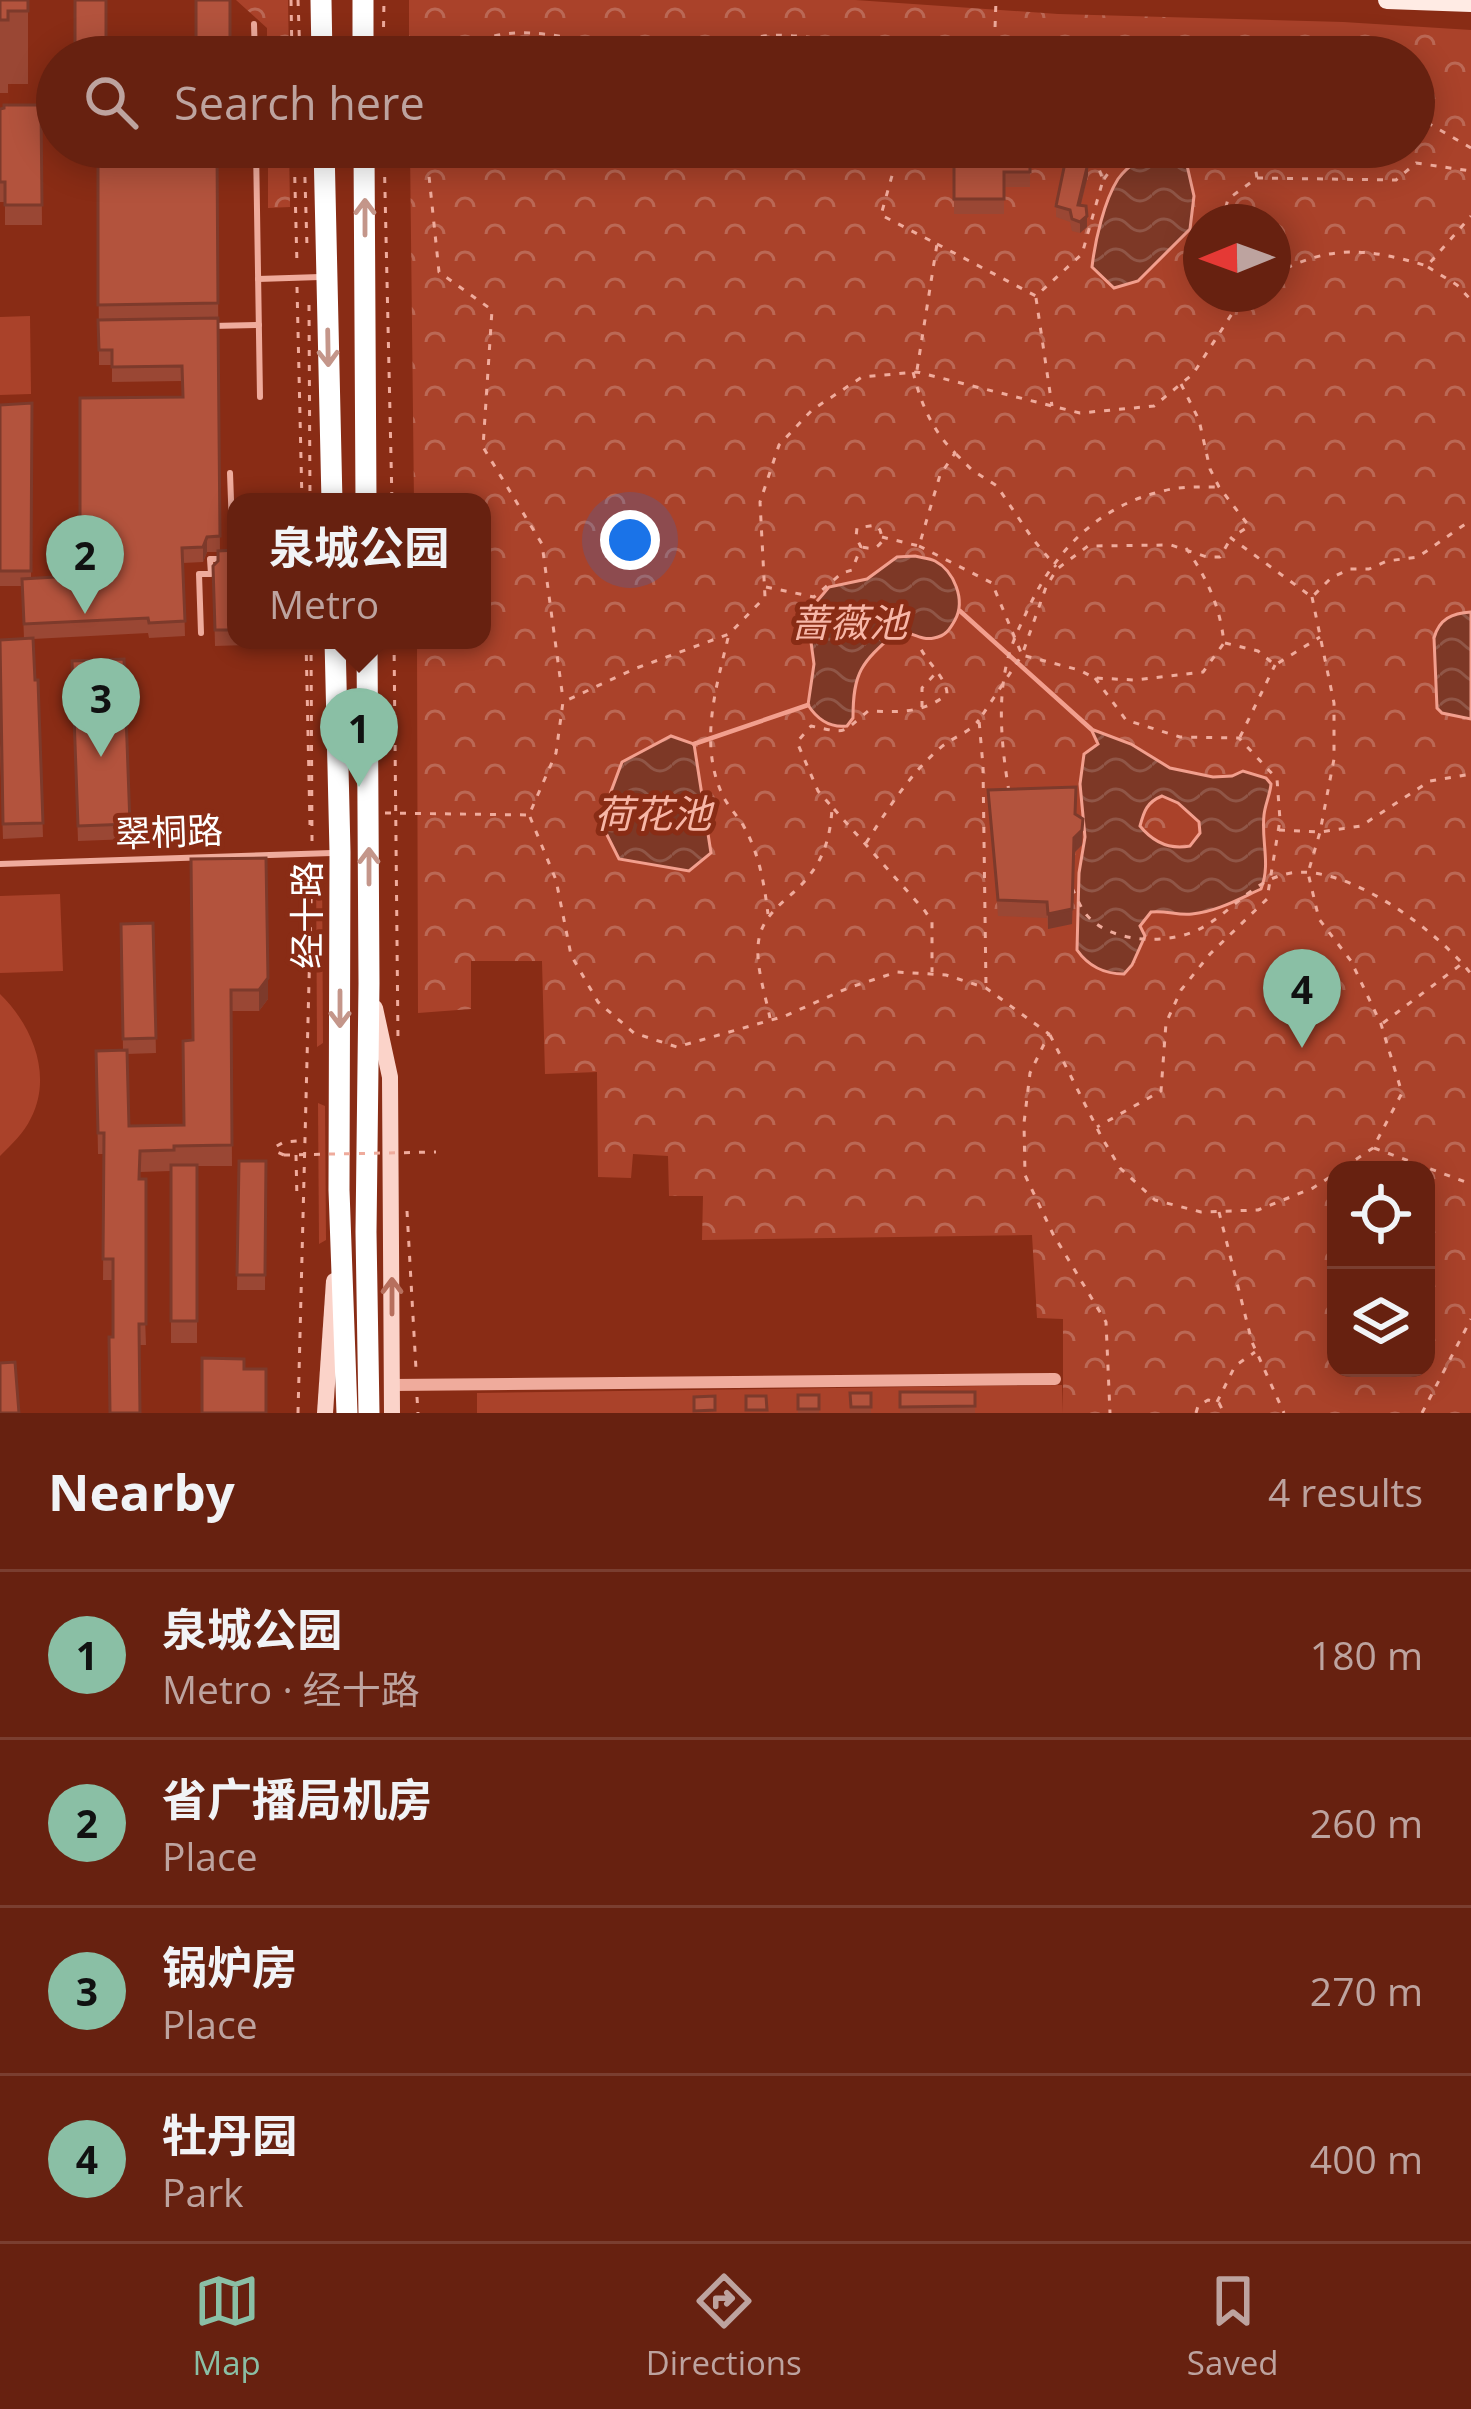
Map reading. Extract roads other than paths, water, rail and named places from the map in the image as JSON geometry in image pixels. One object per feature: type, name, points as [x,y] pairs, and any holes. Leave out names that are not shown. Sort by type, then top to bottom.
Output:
[{"type":"highway","points":[[321,0],[322,36]]},
{"type":"highway","points":[[363,0],[364,36]]},
{"type":"highway","points":[[323,168],[318,277],[331,493]]},
{"type":"highway","points":[[364,168],[366,493]]},
{"type":"highway","name":"经十路","points":[[335,649],[339,1190],[347,1413]]},
{"type":"highway","name":"经十路","points":[[367,649],[369,1413]]},
{"type":"main road","points":[[1387,0],[1471,3]]},
{"type":"main road","name":"经十路","points":[[369,983],[390,1077],[392,1413]]},
{"type":"main road","name":"经十路","points":[[326,1413],[339,1190]]},
{"type":"street","points":[[392,1385],[1055,1379]]},
{"type":"lane","points":[[254,24],[254,36]]},
{"type":"lane","points":[[256,168],[260,398]]},
{"type":"lane","points":[[258,278],[318,277]]},
{"type":"lane","points":[[212,326],[259,326]]},
{"type":"lane","points":[[230,473],[232,493]]},
{"type":"lane","points":[[201,633],[199,574],[211,574],[210,560],[227,559]]},
{"type":"lane","name":"翠桐路","points":[[0,864],[340,853]]},
{"type":"water","points":[[1129,168],[1188,168],[1194,196],[1193,204],[1183,204],[1183,236],[1138,281],[1114,288],[1092,267],[1113,188]]},
{"type":"water","name":"蔷薇池","points":[[897,557],[935,561],[953,579],[959,595],[955,620],[945,634],[934,638],[897,631],[862,668],[853,718],[847,726],[824,722],[808,705],[814,664],[807,613],[829,587],[867,579]]},
{"type":"water","points":[[1471,612],[1471,719],[1437,708],[1434,638],[1447,618]]},
{"type":"water","points":[[1091,729],[1131,744],[1170,768],[1213,777],[1243,771],[1271,784],[1264,815],[1261,889],[1201,913],[1151,912],[1140,926],[1145,936],[1124,974],[1098,968],[1077,950],[1085,837],[1080,784],[1084,754],[1098,744]],"holes":[[[1157,798],[1178,803],[1199,822],[1200,833],[1190,846],[1162,844],[1140,826]]]},
{"type":"water","name":"荷花池","points":[[671,736],[694,744],[711,853],[689,871],[619,859],[600,821],[622,762]]},
{"type":"waterway","points":[[960,611],[1091,729]]},
{"type":"waterway","points":[[694,744],[808,705]]},
{"type":"place","name":"省广播局机房","points":[[85,614]]},
{"type":"place","name":"锅炉房","points":[[101,757]]},
{"type":"place","name":"泉城公园","points":[[359,787]]},
{"type":"place","name":"牡丹园","points":[[1302,1048]]}]
